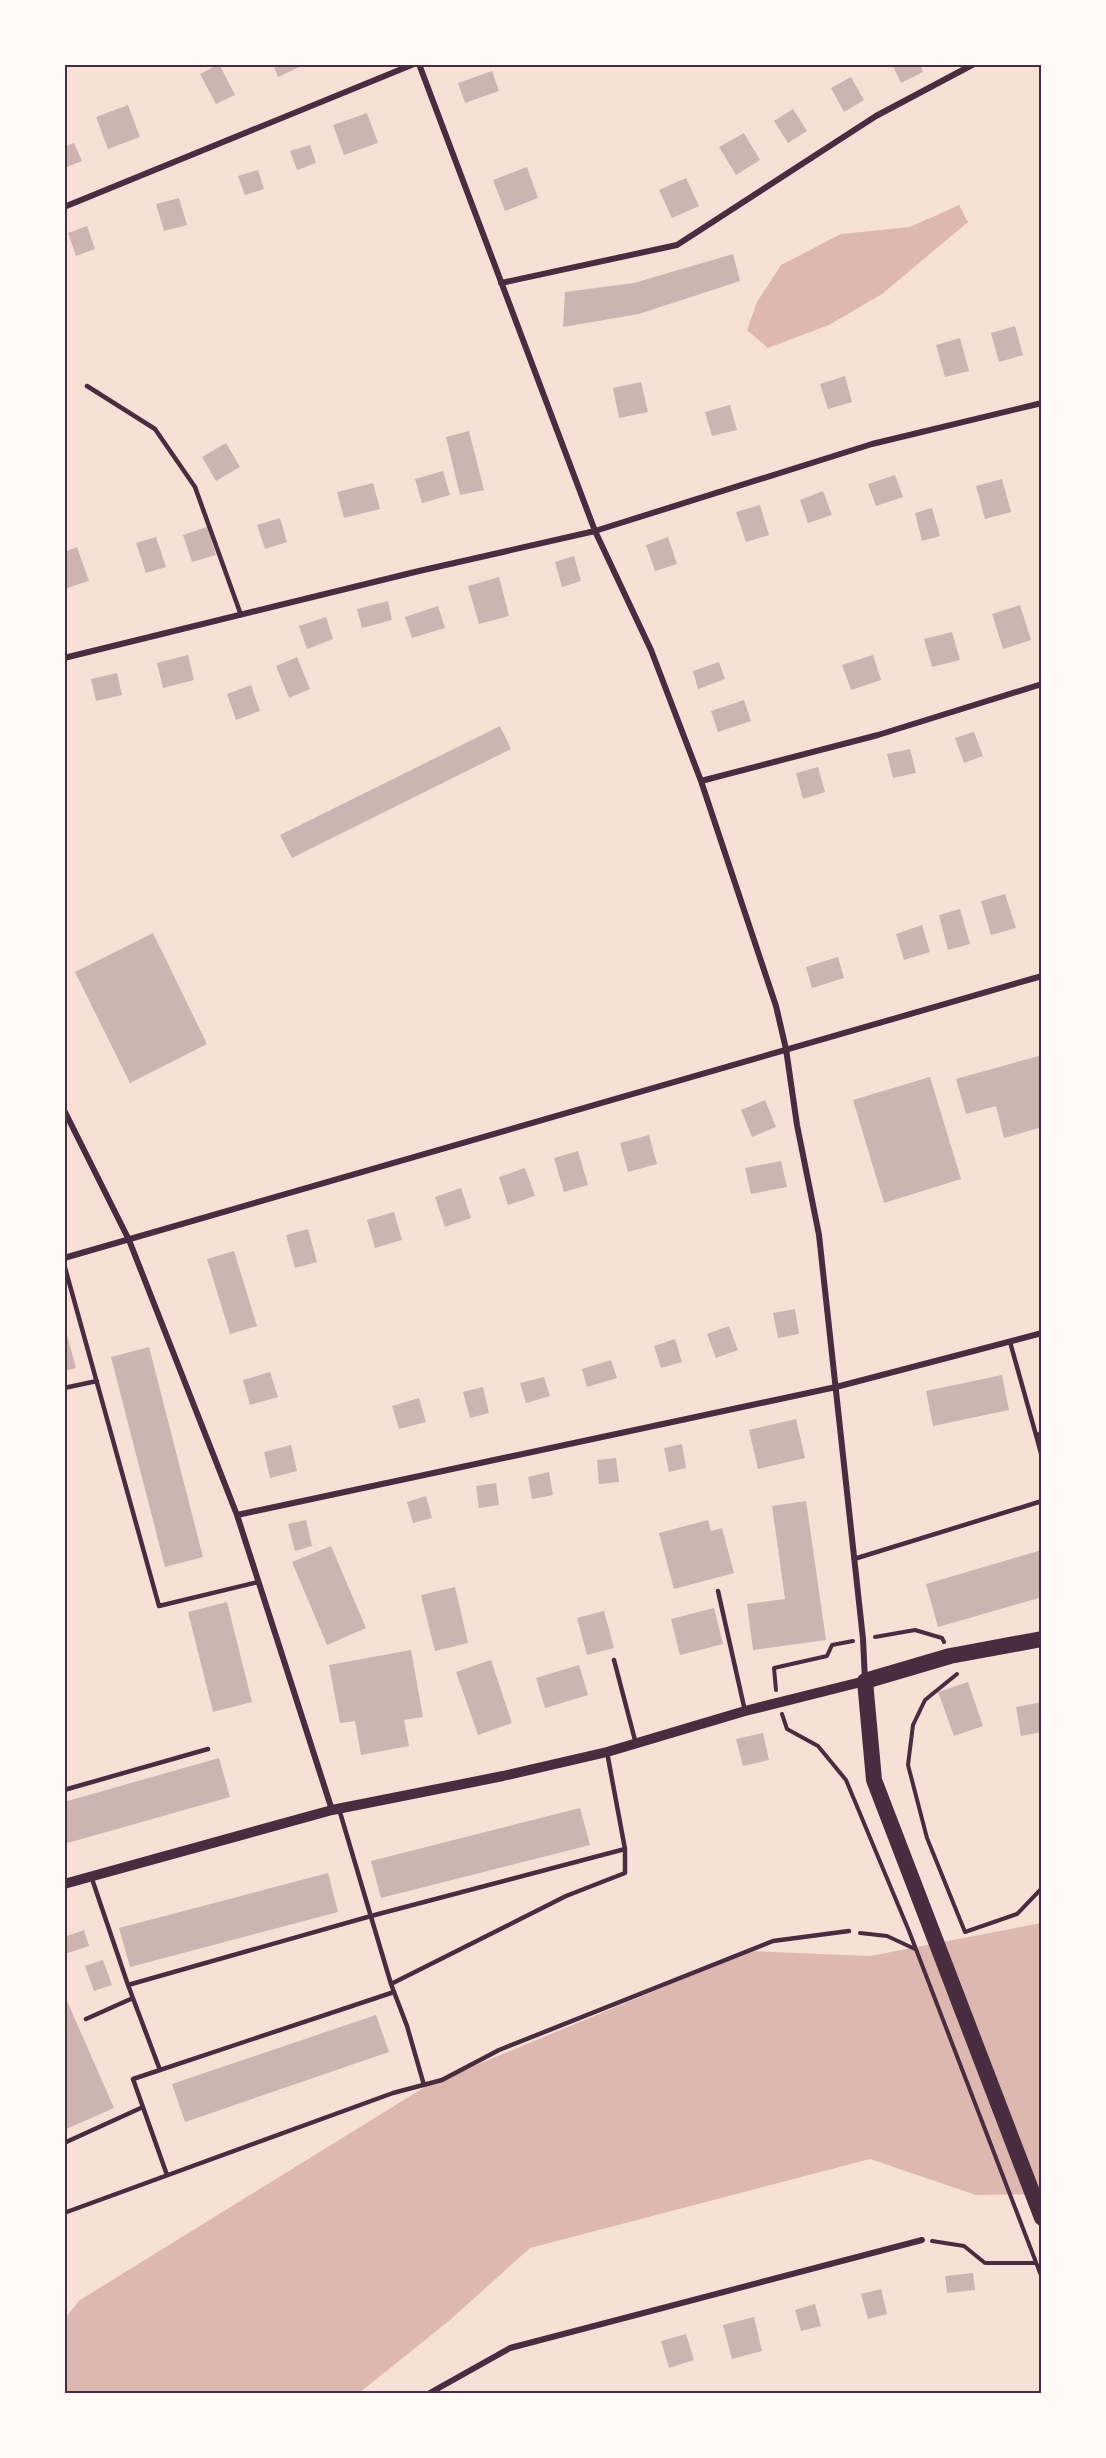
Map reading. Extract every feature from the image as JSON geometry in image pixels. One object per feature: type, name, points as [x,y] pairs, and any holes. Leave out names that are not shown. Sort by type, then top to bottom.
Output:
[{"type":"highway","points":[[1041,1640],[950,1656],[865,1681],[874,1780],[1041,2218]]},
{"type":"street","points":[[64,207],[414,64]]},
{"type":"street","points":[[64,1884],[336,1809],[503,1776],[607,1752],[745,1711],[865,1681],[819,1235],[797,1125],[786,1048],[776,1006],[700,781],[651,650],[596,531],[419,64]]},
{"type":"street","points":[[501,283],[677,245],[876,116],[974,64]]},
{"type":"street","points":[[64,658],[596,531],[872,444],[1041,403]]},
{"type":"street","points":[[700,781],[878,735],[1041,684]]},
{"type":"street","points":[[64,1258],[1041,976]]},
{"type":"street","points":[[64,1110],[129,1240],[237,1515],[336,1809]]},
{"type":"street","points":[[237,1515],[836,1387],[1041,1333]]},
{"type":"street","points":[[428,2394],[510,2348],[922,2240]]},
{"type":"lane","points":[[87,386],[155,429],[195,487],[241,615]]},
{"type":"lane","points":[[64,1264],[159,1606],[258,1582]]},
{"type":"lane","points":[[1010,1342],[1039,1434],[1041,1457]]},
{"type":"lane","points":[[64,1389],[97,1381]]},
{"type":"lane","points":[[854,1559],[1041,1501]]},
{"type":"lane","points":[[718,1590],[745,1711]]},
{"type":"lane","points":[[614,1660],[636,1744]]},
{"type":"lane","points":[[64,1790],[208,1749]]},
{"type":"lane","points":[[392,1984],[566,1896],[625,1873],[625,1849],[607,1752]]},
{"type":"lane","points":[[336,1809],[424,2085]]},
{"type":"lane","points":[[128,1985],[371,1916],[625,1849]]},
{"type":"lane","points":[[91,1876],[160,2070]]},
{"type":"lane","points":[[64,2213],[393,2093],[442,2080],[500,2050],[773,1941],[849,1931]]},
{"type":"lane","points":[[167,2175],[133,2079],[394,1992]]},
{"type":"lane","points":[[86,2019],[133,1998]]},
{"type":"lane","points":[[64,2143],[143,2107]]},
{"type":"path","points":[[942,1638],[957,1674],[925,1700],[913,1725],[908,1765],[927,1838],[965,1932],[1017,1914],[1041,1888]]},
{"type":"path","points":[[773,1671],[778,1703],[786,1729],[818,1746],[846,1780],[909,1931],[1041,2278]]},
{"type":"path","points":[[849,1931],[887,1936],[916,1950]]},
{"type":"path","points":[[922,2240],[964,2246],[985,2263],[1036,2263]]},
{"type":"shaded area","points":[[959,205],[968,222],[882,294],[829,325],[768,348],[747,330],[757,302],[781,265],[841,234],[910,227]]},
{"type":"shaded area","points":[[1041,1923],[1041,2194],[976,2195],[870,2159],[530,2248],[450,2320],[359,2393],[65,2394],[65,2318],[80,2300],[428,2085],[751,1951],[870,1956]]},
{"type":"building","points":[[219,64],[235,95],[216,104],[200,74]]},
{"type":"building","points":[[273,64],[306,64],[278,77]]},
{"type":"building","points":[[892,64],[920,64],[923,72],[901,83]]},
{"type":"building","points":[[492,71],[499,91],[465,103],[458,83]]},
{"type":"building","points":[[851,77],[864,100],[844,112],[831,88]]},
{"type":"building","points":[[128,105],[140,137],[108,149],[96,117]]},
{"type":"building","points":[[793,109],[807,131],[788,143],[774,121]]},
{"type":"building","points":[[367,113],[378,143],[344,155],[333,125]]},
{"type":"building","points":[[744,133],[760,160],[736,175],[719,147]]},
{"type":"building","points":[[74,143],[82,161],[64,168],[64,147]]},
{"type":"building","points":[[310,145],[316,163],[297,170],[290,151]]},
{"type":"building","points":[[527,167],[538,198],[505,211],[493,180]]},
{"type":"building","points":[[258,170],[264,189],[245,195],[238,176]]},
{"type":"building","points":[[686,178],[699,206],[672,218],[659,190]]},
{"type":"building","points":[[179,198],[187,225],[164,231],[156,204]]},
{"type":"building","points":[[87,226],[95,249],[76,256],[68,233]]},
{"type":"building","points":[[733,254],[740,281],[639,314],[563,327],[565,292],[634,283]]},
{"type":"building","points":[[1015,326],[1023,355],[999,362],[991,333]]},
{"type":"building","points":[[960,338],[969,371],[945,377],[936,345]]},
{"type":"building","points":[[845,376],[852,402],[828,409],[820,384]]},
{"type":"building","points":[[641,382],[648,412],[619,418],[613,388]]},
{"type":"building","points":[[730,405],[737,430],[712,436],[705,412]]},
{"type":"building","points":[[469,431],[484,490],[460,495],[446,437]]},
{"type":"building","points":[[226,443],[240,467],[216,481],[202,457]]},
{"type":"building","points":[[443,471],[450,495],[422,503],[415,479]]},
{"type":"building","points":[[895,475],[903,497],[876,506],[868,484]]},
{"type":"building","points":[[1002,479],[1011,512],[985,519],[976,486]]},
{"type":"building","points":[[373,483],[380,509],[344,518],[337,492]]},
{"type":"building","points":[[823,491],[832,515],[808,523],[800,500]]},
{"type":"building","points":[[760,505],[769,535],[746,542],[736,512]]},
{"type":"building","points":[[932,508],[940,536],[922,541],[915,513]]},
{"type":"building","points":[[280,518],[287,542],[265,549],[257,525]]},
{"type":"building","points":[[207,527],[216,555],[192,562],[183,535]]},
{"type":"building","points":[[156,537],[166,567],[146,573],[136,543]]},
{"type":"building","points":[[668,537],[677,564],[655,571],[646,545]]},
{"type":"building","points":[[77,547],[89,581],[64,589],[64,552]]},
{"type":"building","points":[[574,556],[581,581],[562,587],[555,562]]},
{"type":"building","points":[[499,577],[509,616],[479,624],[468,586]]},
{"type":"building","points":[[388,601],[392,620],[362,628],[357,609]]},
{"type":"building","points":[[1020,605],[1031,640],[1003,649],[992,614]]},
{"type":"building","points":[[438,606],[445,628],[412,638],[405,617]]},
{"type":"building","points":[[326,617],[333,639],[307,649],[299,626]]},
{"type":"building","points":[[952,632],[960,660],[932,667],[924,639]]},
{"type":"building","points":[[188,655],[194,680],[163,688],[157,663]]},
{"type":"building","points":[[873,655],[881,680],[851,690],[842,665]]},
{"type":"building","points":[[297,657],[310,689],[289,698],[276,666]]},
{"type":"building","points":[[719,662],[725,679],[698,689],[693,671]]},
{"type":"building","points":[[117,673],[122,695],[96,701],[91,679]]},
{"type":"building","points":[[251,685],[260,711],[236,720],[227,694]]},
{"type":"building","points":[[744,700],[751,721],[718,732],[711,711]]},
{"type":"building","points":[[500,726],[511,749],[292,858],[280,835]]},
{"type":"building","points":[[974,732],[983,756],[964,763],[955,738]]},
{"type":"building","points":[[910,749],[916,773],[893,778],[887,754]]},
{"type":"building","points":[[818,767],[825,792],[803,799],[796,773]]},
{"type":"building","points":[[1005,894],[1016,928],[991,935],[981,901]]},
{"type":"building","points":[[960,909],[970,944],[948,950],[939,915]]},
{"type":"building","points":[[922,925],[930,952],[904,960],[896,934]]},
{"type":"building","points":[[153,933],[207,1044],[130,1083],[75,972]]},
{"type":"building","points":[[838,957],[844,978],[812,988],[806,967]]},
{"type":"building","points":[[1042,1055],[1042,1127],[1004,1138],[996,1106],[966,1114],[956,1079]]},
{"type":"building","points":[[930,1077],[961,1179],[884,1203],[853,1100]]},
{"type":"building","points":[[765,1100],[776,1127],[752,1137],[741,1110]]},
{"type":"building","points":[[649,1135],[657,1164],[628,1172],[620,1143]]},
{"type":"building","points":[[578,1151],[588,1185],[564,1192],[554,1158]]},
{"type":"building","points":[[781,1161],[787,1187],[751,1194],[745,1168]]},
{"type":"building","points":[[525,1168],[535,1196],[508,1205],[499,1177]]},
{"type":"building","points":[[461,1188],[471,1218],[445,1227],[435,1197]]},
{"type":"building","points":[[394,1212],[402,1240],[375,1248],[367,1220]]},
{"type":"building","points":[[308,1229],[317,1262],[295,1268],[286,1235]]},
{"type":"building","points":[[234,1251],[257,1326],[230,1334],[207,1259]]},
{"type":"building","points":[[795,1309],[799,1334],[778,1338],[773,1313]]},
{"type":"building","points":[[729,1326],[738,1350],[716,1358],[707,1334]]},
{"type":"building","points":[[66,1331],[76,1368],[64,1371],[64,1332]]},
{"type":"building","points":[[675,1339],[682,1362],[661,1368],[654,1346]]},
{"type":"building","points":[[149,1347],[203,1557],[165,1567],[111,1357]]},
{"type":"building","points":[[611,1360],[617,1378],[587,1387],[582,1369]]},
{"type":"building","points":[[270,1372],[278,1397],[250,1405],[243,1380]]},
{"type":"building","points":[[1002,1375],[1009,1410],[933,1426],[926,1391]]},
{"type":"building","points":[[544,1377],[550,1396],[526,1403],[520,1383]]},
{"type":"building","points":[[483,1387],[489,1413],[470,1418],[463,1392]]},
{"type":"building","points":[[419,1398],[426,1422],[399,1429],[392,1406]]},
{"type":"building","points":[[796,1419],[805,1458],[758,1469],[749,1430]]},
{"type":"building","points":[[682,1444],[686,1468],[669,1472],[664,1448]]},
{"type":"building","points":[[291,1445],[297,1471],[270,1478],[264,1452]]},
{"type":"building","points":[[616,1458],[619,1482],[599,1484],[597,1460]]},
{"type":"building","points":[[549,1472],[553,1495],[532,1499],[528,1477]]},
{"type":"building","points":[[496,1483],[499,1505],[479,1508],[476,1486]]},
{"type":"building","points":[[426,1496],[432,1518],[413,1523],[407,1502]]},
{"type":"building","points":[[806,1501],[826,1640],[753,1650],[747,1604],[785,1599],[772,1506]]},
{"type":"building","points":[[306,1520],[312,1546],[295,1551],[288,1524]]},
{"type":"building","points":[[708,1520],[711,1531],[722,1528],[734,1573],[674,1589],[659,1533]]},
{"type":"building","points":[[331,1546],[366,1628],[327,1645],[292,1562]]},
{"type":"building","points":[[1042,1550],[1042,1597],[938,1627],[926,1584]]},
{"type":"building","points":[[455,1587],[468,1643],[435,1651],[421,1595]]},
{"type":"building","points":[[227,1602],[252,1702],[213,1712],[188,1612]]},
{"type":"building","points":[[714,1608],[723,1644],[680,1655],[671,1619]]},
{"type":"building","points":[[604,1611],[614,1648],[587,1655],[577,1618]]},
{"type":"building","points":[[411,1650],[423,1717],[404,1720],[409,1746],[361,1755],[355,1721],[340,1723],[329,1665]]},
{"type":"building","points":[[491,1660],[512,1723],[478,1735],[456,1672]]},
{"type":"building","points":[[579,1665],[588,1695],[545,1708],[536,1678]]},
{"type":"building","points":[[968,1682],[983,1726],[954,1736],[938,1692]]},
{"type":"building","points":[[1042,1702],[1042,1732],[1021,1736],[1016,1707]]},
{"type":"building","points":[[763,1733],[769,1760],[743,1766],[736,1739]]},
{"type":"building","points":[[219,1758],[230,1797],[64,1844],[64,1802]]},
{"type":"building","points":[[580,1808],[590,1845],[381,1898],[371,1861]]},
{"type":"building","points":[[328,1873],[338,1912],[130,1967],[119,1928]]},
{"type":"building","points":[[84,1930],[89,1946],[65,1954],[64,1937]]},
{"type":"building","points":[[103,1960],[112,1985],[94,1991],[85,1966]]},
{"type":"building","points":[[64,1994],[114,2108],[64,2130]]},
{"type":"building","points":[[376,2015],[389,2052],[185,2122],[172,2084]]},
{"type":"building","points":[[973,2273],[975,2290],[947,2293],[945,2276]]},
{"type":"building","points":[[881,2289],[887,2314],[868,2319],[861,2294]]},
{"type":"building","points":[[815,2304],[821,2326],[801,2331],[795,2310]]},
{"type":"building","points":[[754,2317],[762,2351],[732,2359],[723,2325]]},
{"type":"building","points":[[686,2334],[694,2360],[669,2368],[661,2341]]}]
